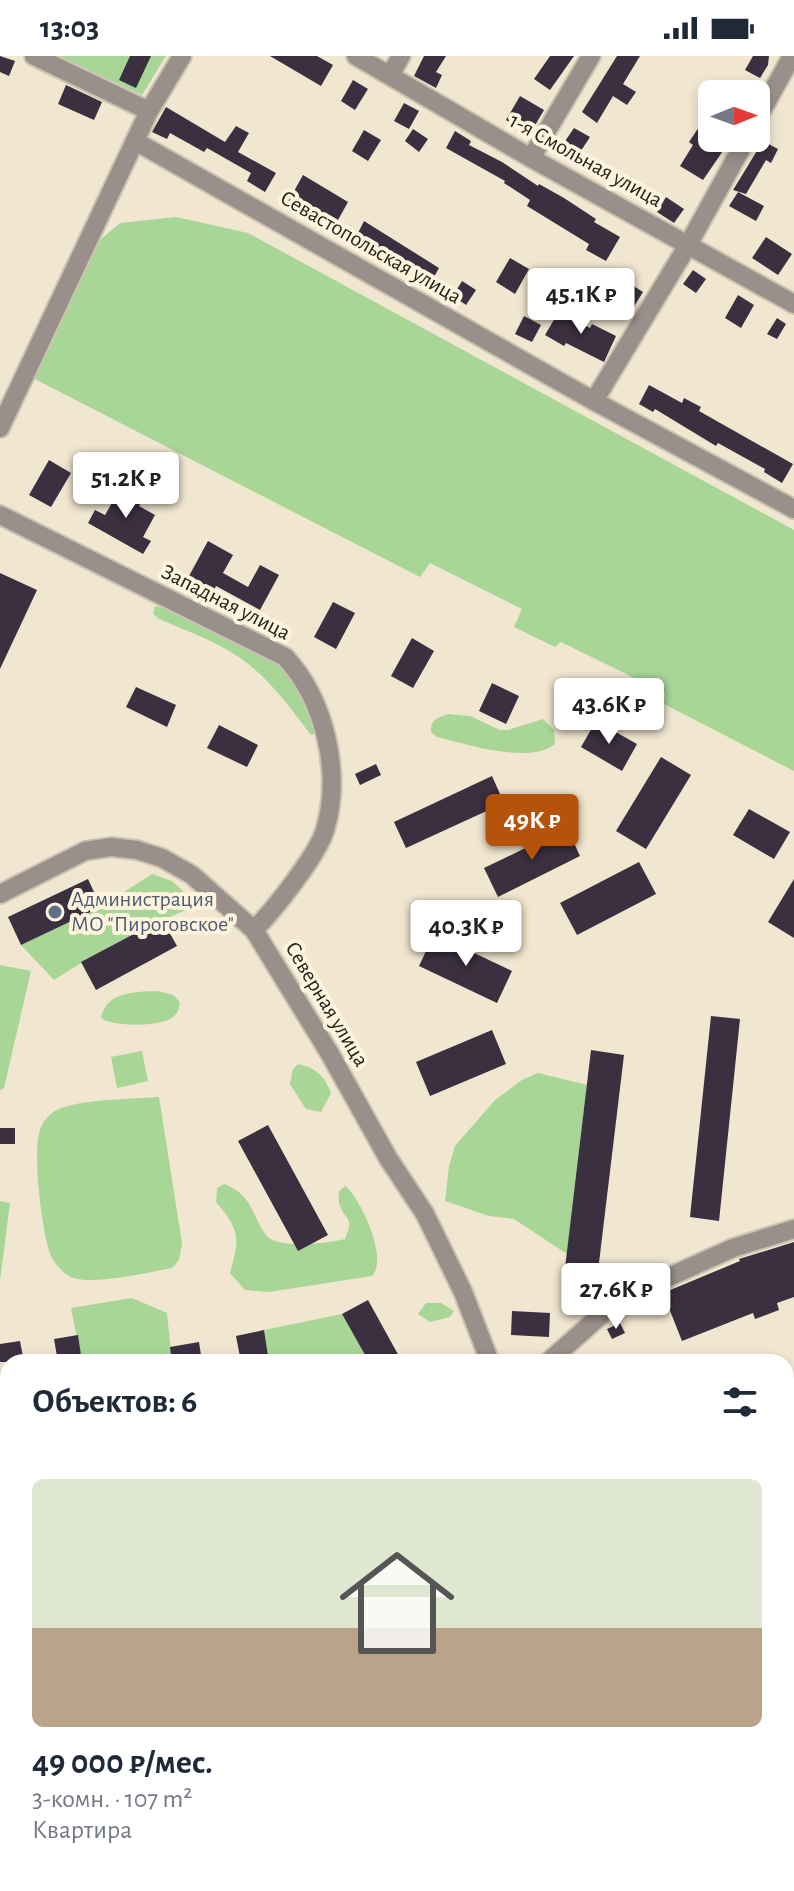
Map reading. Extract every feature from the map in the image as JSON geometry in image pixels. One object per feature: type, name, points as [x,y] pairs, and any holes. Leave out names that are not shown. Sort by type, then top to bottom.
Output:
[{"type":"street","points":[[34,56],[149,111]]},
{"type":"street","points":[[0,428],[149,111],[182,56]]},
{"type":"street","name":"1-я Смольная улица","points":[[356,56],[688,245],[791,296]]},
{"type":"street","points":[[390,75],[401,56]]},
{"type":"street","points":[[531,158],[591,56]]},
{"type":"street","points":[[770,96],[792,56]]},
{"type":"street","name":"Севастопольская улица","points":[[135,141],[594,401],[794,509]]},
{"type":"street","points":[[594,401],[688,245],[739,152]]},
{"type":"street","name":"Западная улица","points":[[0,515],[285,657],[300,673],[312,694],[329,759],[331,795],[325,831],[315,850],[254,930]]},
{"type":"street","name":"Северная улица","points":[[0,894],[85,851],[111,847],[137,850],[162,858],[192,875],[254,930],[330,1054],[388,1158],[425,1214],[463,1292],[487,1354]]},
{"type":"street","points":[[557,1354],[618,1300],[733,1248],[794,1229]]},
{"type":"green space","points":[[59,56],[166,56],[142,95]]},
{"type":"green space","points":[[176,217],[248,233],[794,530],[794,771],[664,704],[665,693],[561,642],[555,647],[514,627],[522,609],[430,563],[420,577],[29,376],[100,240],[120,223]]},
{"type":"green space","points":[[155,606],[190,615],[277,663],[316,710],[318,732],[311,735],[249,664],[214,643],[159,619],[153,614]]},
{"type":"green space","points":[[448,714],[470,716],[500,730],[543,719],[554,730],[555,744],[544,750],[514,753],[437,737],[431,732],[433,722]]},
{"type":"green space","points":[[152,874],[172,881],[198,905],[124,939],[54,980],[21,945],[101,907]]},
{"type":"green space","points":[[0,965],[31,971],[4,1088],[0,1090]]},
{"type":"green space","points":[[158,991],[173,995],[180,1002],[177,1013],[171,1019],[139,1025],[101,1018],[104,1009],[115,998]]},
{"type":"green space","points":[[142,1051],[148,1081],[117,1088],[111,1057]]},
{"type":"green space","points":[[298,1064],[315,1070],[331,1093],[321,1112],[306,1109],[290,1084],[293,1069]]},
{"type":"green space","points":[[538,1073],[587,1085],[567,1254],[514,1219],[489,1216],[445,1201],[455,1146],[495,1100],[522,1080]]},
{"type":"green space","points":[[159,1097],[182,1243],[179,1260],[172,1268],[119,1278],[90,1280],[69,1276],[52,1258],[45,1232],[37,1156],[42,1125],[55,1111],[76,1104]]},
{"type":"green space","points":[[224,1184],[246,1199],[266,1235],[272,1240],[292,1244],[345,1239],[349,1223],[340,1206],[339,1191],[345,1186],[365,1215],[375,1243],[376,1268],[372,1276],[269,1292],[245,1290],[230,1273],[236,1235],[230,1220],[216,1202],[217,1188]]},
{"type":"green space","points":[[0,1201],[10,1203],[0,1280]]},
{"type":"green space","points":[[132,1298],[167,1313],[171,1354],[80,1354],[71,1308]]},
{"type":"green space","points":[[426,1303],[441,1303],[454,1311],[450,1317],[430,1322],[418,1314]]},
{"type":"green space","points":[[342,1314],[364,1354],[268,1354],[264,1330]]},
{"type":"building","points":[[0,56],[15,61],[9,76],[0,72]]},
{"type":"building","points":[[130,56],[151,56],[136,88],[119,80]]},
{"type":"building","points":[[270,56],[317,56],[333,65],[321,86]]},
{"type":"building","points":[[424,56],[446,56],[436,72],[442,75],[436,88],[414,76]]},
{"type":"building","points":[[550,56],[574,56],[550,90],[534,79]]},
{"type":"building","points":[[617,56],[640,56],[623,84],[636,92],[627,105],[613,96],[597,123],[582,112]]},
{"type":"building","points":[[753,56],[769,56],[768,65],[760,78],[745,70]]},
{"type":"building","points":[[353,80],[368,89],[355,110],[341,101]]},
{"type":"building","points":[[66,85],[102,102],[94,120],[58,104]]},
{"type":"building","points":[[520,96],[544,110],[530,134],[506,120]]},
{"type":"building","points":[[404,103],[419,111],[409,129],[394,121]]},
{"type":"building","points":[[166,107],[225,142],[236,126],[249,133],[238,152],[276,173],[265,192],[247,181],[251,173],[207,148],[204,152],[170,133],[167,139],[152,132]]},
{"type":"building","points":[[574,128],[590,137],[573,163],[557,153]]},
{"type":"building","points":[[698,128],[698,152],[722,152],[703,180],[680,166],[693,145],[689,142]]},
{"type":"building","points":[[413,129],[428,139],[419,152],[405,141]]},
{"type":"building","points":[[364,130],[381,140],[368,161],[352,151]]},
{"type":"building","points":[[455,131],[471,141],[469,145],[564,198],[596,219],[594,222],[620,237],[606,261],[586,250],[589,244],[527,206],[530,200],[505,181],[446,148]]},
{"type":"building","points":[[770,145],[778,149],[771,163],[766,160],[746,194],[733,190],[756,152],[770,152]]},
{"type":"building","points":[[303,175],[348,202],[333,229],[288,202]]},
{"type":"building","points":[[738,192],[764,206],[756,221],[729,206]]},
{"type":"building","points":[[666,197],[684,209],[674,223],[657,212]]},
{"type":"building","points":[[364,221],[439,268],[430,284],[354,241]]},
{"type":"building","points":[[766,237],[792,254],[778,275],[752,258]]},
{"type":"building","points":[[510,258],[529,269],[515,294],[496,282]]},
{"type":"building","points":[[693,270],[706,279],[696,293],[683,284]]},
{"type":"building","points":[[624,280],[643,292],[633,308],[614,297]]},
{"type":"building","points":[[462,281],[476,290],[466,305],[453,296]]},
{"type":"building","points":[[738,295],[754,305],[741,328],[725,318]]},
{"type":"building","points":[[559,311],[590,328],[592,324],[616,336],[604,362],[545,335]]},
{"type":"building","points":[[524,316],[541,325],[532,342],[515,334]]},
{"type":"building","points":[[777,318],[786,324],[777,339],[767,334]]},
{"type":"building","points":[[649,385],[682,403],[684,398],[701,407],[699,411],[793,464],[782,483],[764,472],[765,469],[718,443],[716,446],[655,409],[653,412],[639,404]]},
{"type":"building","points":[[49,460],[71,473],[51,507],[29,495]]},
{"type":"building","points":[[123,484],[145,496],[139,506],[155,515],[143,537],[151,541],[143,554],[88,523],[95,510],[105,515]]},
{"type":"building","points":[[208,541],[233,555],[223,573],[248,587],[260,565],[279,575],[260,610],[216,586],[214,590],[189,576]]},
{"type":"building","points":[[0,573],[37,590],[0,669]]},
{"type":"building","points":[[333,602],[355,613],[336,649],[314,637]]},
{"type":"building","points":[[412,638],[434,651],[413,688],[391,676]]},
{"type":"building","points":[[492,683],[519,696],[506,724],[479,711]]},
{"type":"building","points":[[136,687],[176,705],[167,727],[126,707]]},
{"type":"building","points":[[596,721],[637,744],[622,771],[581,747]]},
{"type":"building","points":[[219,725],[258,745],[247,767],[207,748]]},
{"type":"building","points":[[661,757],[691,775],[646,849],[616,831]]},
{"type":"building","points":[[376,764],[381,775],[360,785],[355,774]]},
{"type":"building","points":[[492,776],[504,803],[406,848],[394,822]]},
{"type":"building","points":[[749,809],[790,832],[774,859],[733,835]]},
{"type":"building","points":[[567,828],[580,856],[498,897],[484,868]]},
{"type":"building","points":[[639,862],[656,894],[577,935],[560,903]]},
{"type":"building","name":"Администрация МО \"Пироговское\"","points":[[88,879],[101,907],[21,945],[8,917]]},
{"type":"building","points":[[794,879],[794,938],[768,922]]},
{"type":"building","points":[[162,919],[177,946],[96,990],[81,962]]},
{"type":"building","points":[[434,934],[512,971],[497,1003],[419,966]]},
{"type":"building","points":[[711,1016],[740,1019],[719,1221],[690,1217]]},
{"type":"building","points":[[492,1030],[506,1064],[430,1096],[416,1062]]},
{"type":"building","points":[[591,1050],[624,1055],[598,1271],[565,1268]]},
{"type":"building","points":[[268,1125],[328,1235],[298,1251],[238,1141]]},
{"type":"building","points":[[0,1128],[15,1128],[15,1144],[0,1144]]},
{"type":"building","points":[[794,1242],[794,1297],[777,1303],[779,1310],[755,1319],[753,1313],[682,1341],[663,1293],[739,1259]]},
{"type":"building","points":[[368,1300],[398,1354],[364,1354],[342,1314]]},
{"type":"building","points":[[512,1311],[550,1313],[549,1337],[511,1335]]},
{"type":"building","points":[[620,1323],[625,1333],[612,1339],[607,1329]]},
{"type":"building","points":[[264,1330],[268,1354],[239,1354],[236,1336]]},
{"type":"building","points":[[78,1335],[81,1354],[57,1354],[54,1339]]},
{"type":"building","points":[[20,1341],[22,1354],[0,1354],[0,1344]]},
{"type":"building","points":[[199,1342],[201,1354],[171,1354],[170,1347]]},
{"type":"place","name":"Администрация МО \"Пироговское\"","points":[[55,912]]}]
